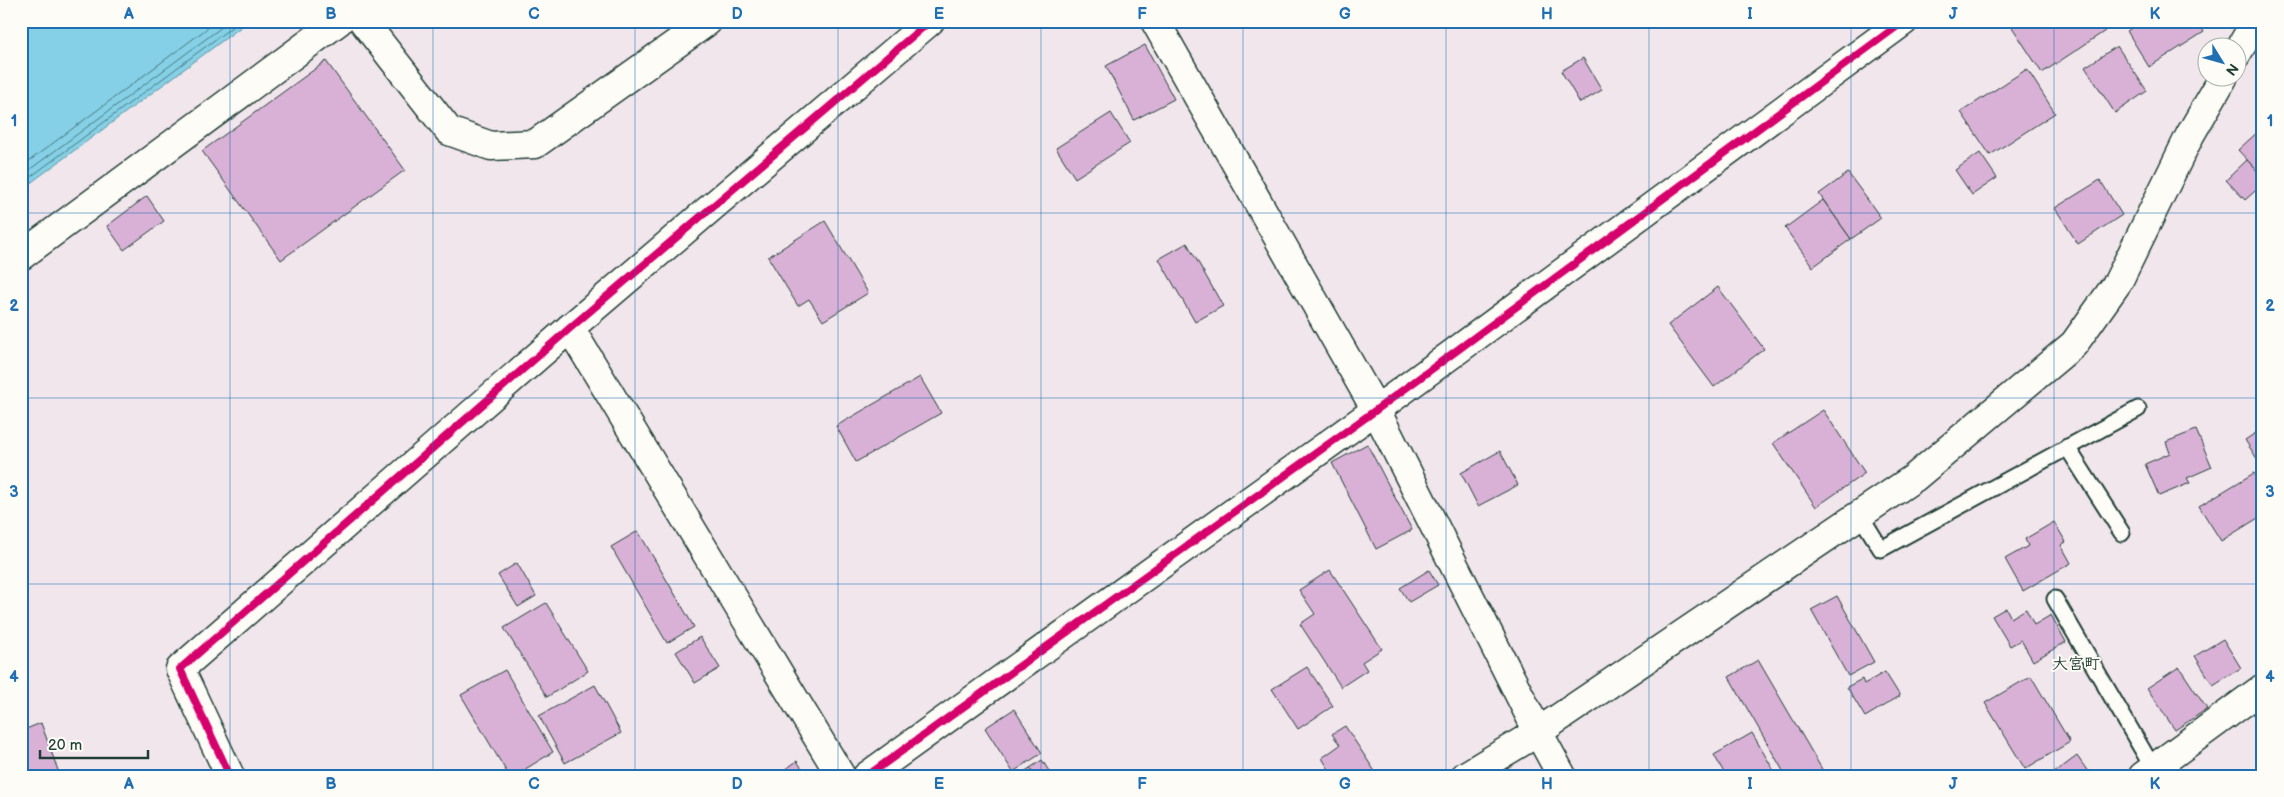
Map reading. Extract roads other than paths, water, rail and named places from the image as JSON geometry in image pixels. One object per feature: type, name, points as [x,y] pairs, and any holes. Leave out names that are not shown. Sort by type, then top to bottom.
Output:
[{"type":"street","points":[[21,256],[339,21]]},
{"type":"street","points":[[363,21],[449,131],[491,146],[535,144],[708,21]]},
{"type":"street","points":[[230,776],[180,669],[570,328],[930,21]]},
{"type":"street","points":[[1155,21],[1376,410],[1562,776]]},
{"type":"street","points":[[867,776],[1376,410],[1904,21]]},
{"type":"street","points":[[2246,38],[2256,21]]},
{"type":"street","points":[[1465,776],[1538,732],[1914,478],[2074,344],[2118,282],[2190,136],[2217,88]]},
{"type":"street","points":[[570,328],[841,776]]},
{"type":"street","points":[[2148,772],[2263,688]]},
{"type":"lane","points":[[1860,515],[1880,548],[2138,409]]},
{"type":"lane","points":[[2067,447],[2122,533]]},
{"type":"lane","points":[[2055,599],[2148,772]]},
{"type":"water","points":[[21,21],[249,21],[21,190]]},
{"type":"district","name":"大宮町","points":[[2076,664]]}]
